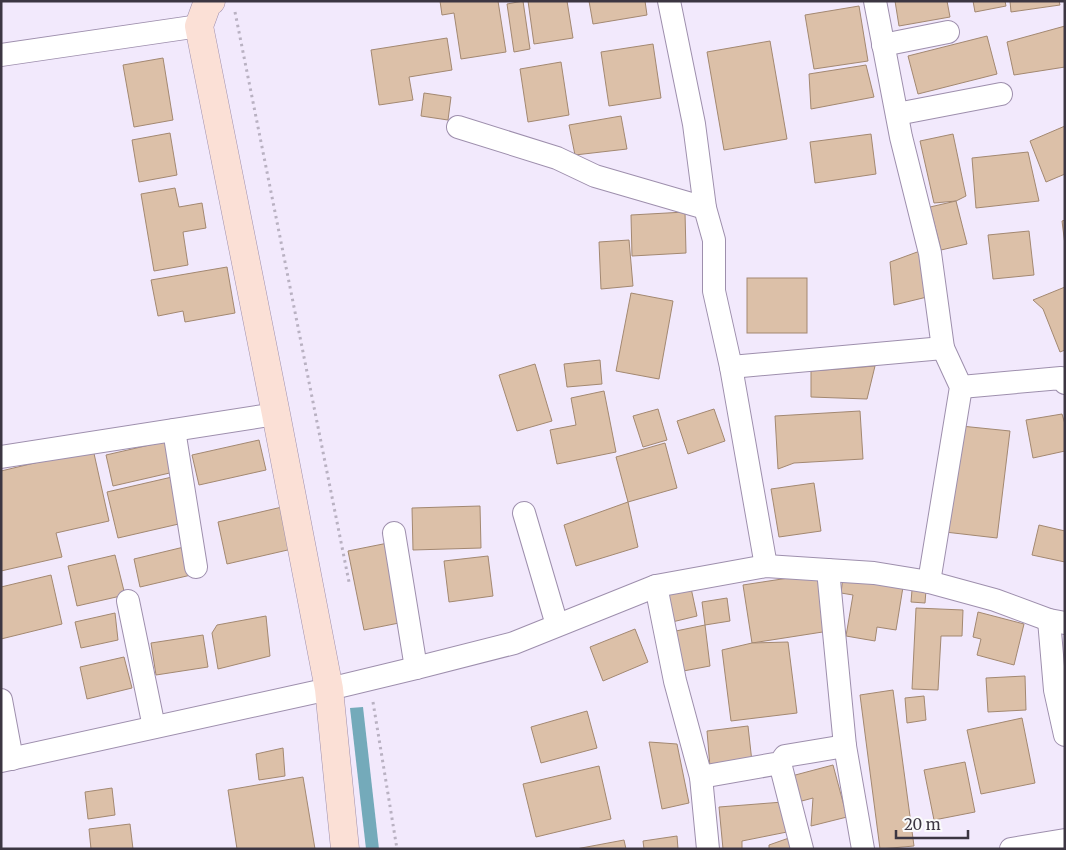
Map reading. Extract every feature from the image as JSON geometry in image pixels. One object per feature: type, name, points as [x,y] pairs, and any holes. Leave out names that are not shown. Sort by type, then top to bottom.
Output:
[{"type":"street","points":[[669,1],[694,124],[705,208],[714,240],[714,291],[731,367],[766,566]]},
{"type":"street","points":[[875,1],[896,114],[930,253],[943,348],[962,387],[929,582]]},
{"type":"street","points":[[223,6],[207,4],[199,26],[328,689],[345,849]]},
{"type":"street","points":[[1,55],[199,26]]},
{"type":"street","points":[[883,45],[948,32]]},
{"type":"street","points":[[896,114],[1001,94]]},
{"type":"street","points":[[458,127],[557,158],[595,176],[705,208]]},
{"type":"street","points":[[731,367],[943,348]]},
{"type":"street","points":[[962,387],[1060,378],[1065,383]]},
{"type":"street","points":[[1,457],[276,414]]},
{"type":"street","points":[[174,430],[196,567]]},
{"type":"street","points":[[524,512],[557,625]]},
{"type":"street","points":[[394,533],[416,668]]},
{"type":"street","points":[[1,700],[6,760],[369,680],[514,643],[656,586],[766,566],[874,573],[929,582],[995,600],[1057,622],[1056,690],[1065,735]]},
{"type":"street","points":[[828,570],[845,746],[863,849]]},
{"type":"street","points":[[656,586],[674,681],[701,777],[708,849]]},
{"type":"street","points":[[128,601],[154,728]]},
{"type":"street","points":[[701,777],[780,763],[785,756],[845,746]]},
{"type":"street","points":[[780,763],[802,849]]},
{"type":"street","points":[[1011,849],[1065,840]]},
{"type":"path","points":[[223,6],[349,582]]},
{"type":"path","points":[[369,680],[397,849]]},
{"type":"water","points":[[363,707],[379,849],[366,849],[350,708]]},
{"type":"building","points":[[440,1],[498,1],[506,52],[461,59],[454,13],[442,15]]},
{"type":"building","points":[[523,1],[530,49],[514,52],[507,4]]},
{"type":"building","points":[[528,1],[567,1],[573,38],[534,44]]},
{"type":"building","points":[[589,1],[645,1],[647,15],[593,24]]},
{"type":"building","points":[[895,1],[947,1],[950,17],[899,26]]},
{"type":"building","points":[[973,1],[1005,1],[1006,6],[975,12]]},
{"type":"building","points":[[1010,1],[1059,1],[1060,5],[1011,12]]},
{"type":"building","points":[[859,6],[868,61],[814,69],[805,15]]},
{"type":"building","points":[[1065,26],[1065,67],[1014,75],[1007,42]]},
{"type":"building","points":[[987,36],[997,74],[918,94],[908,56]]},
{"type":"building","points":[[447,38],[452,70],[409,77],[413,100],[379,105],[371,50]]},
{"type":"building","points":[[770,41],[787,139],[724,150],[707,52]]},
{"type":"building","points":[[653,44],[661,98],[609,106],[601,52]]},
{"type":"building","points":[[163,58],[173,120],[134,127],[123,65]]},
{"type":"building","points":[[561,62],[569,115],[528,122],[520,69]]},
{"type":"building","points":[[866,65],[874,97],[811,109],[809,74]]},
{"type":"building","points":[[424,93],[451,97],[448,120],[421,116]]},
{"type":"building","points":[[621,116],[627,149],[575,155],[569,125]]},
{"type":"building","points":[[1065,126],[1065,174],[1046,182],[1030,141]]},
{"type":"building","points":[[170,133],[177,175],[139,182],[132,140]]},
{"type":"building","points":[[871,134],[876,174],[815,183],[810,142]]},
{"type":"building","points":[[953,134],[966,196],[956,201],[934,203],[920,141]]},
{"type":"building","points":[[1028,152],[1039,201],[976,208],[972,158]]},
{"type":"building","points":[[175,188],[179,207],[202,203],[206,228],[183,232],[188,265],[154,271],[141,194]]},
{"type":"building","points":[[956,201],[967,244],[941,250],[930,207]]},
{"type":"building","points":[[685,212],[686,253],[632,256],[631,215]]},
{"type":"building","points":[[1065,220],[1065,245],[1062,221]]},
{"type":"building","points":[[1029,231],[1034,275],[993,279],[988,235]]},
{"type":"building","points":[[629,240],[633,286],[601,289],[599,242]]},
{"type":"building","points":[[920,251],[927,297],[894,305],[890,262]]},
{"type":"building","points":[[227,267],[235,313],[185,322],[183,311],[158,316],[151,280]]},
{"type":"building","points":[[747,278],[807,278],[807,333],[747,333]]},
{"type":"building","points":[[1065,287],[1065,350],[1060,352],[1043,309],[1033,300]]},
{"type":"building","points":[[631,293],[673,301],[659,379],[616,371]]},
{"type":"building","points":[[600,360],[602,384],[567,387],[564,364]]},
{"type":"building","points":[[535,364],[552,421],[517,431],[499,375]]},
{"type":"building","points":[[875,366],[867,399],[811,397],[811,371]]},
{"type":"building","points":[[604,391],[616,452],[557,464],[550,430],[576,425],[571,398]]},
{"type":"building","points":[[658,409],[667,440],[643,447],[633,416]]},
{"type":"building","points":[[714,409],[725,441],[688,454],[677,421]]},
{"type":"building","points":[[860,411],[863,459],[794,463],[778,469],[775,416]]},
{"type":"building","points":[[1062,414],[1065,424],[1065,451],[1033,458],[1026,420]]},
{"type":"building","points":[[961,426],[1010,431],[997,538],[945,532]]},
{"type":"building","points":[[259,440],[266,470],[199,485],[192,455]]},
{"type":"building","points":[[167,441],[174,472],[113,486],[106,455]]},
{"type":"building","points":[[665,443],[677,488],[628,502],[616,457]]},
{"type":"building","points":[[93,449],[109,521],[56,533],[62,557],[1,571],[1,471]]},
{"type":"building","points":[[172,477],[183,523],[118,538],[107,492]]},
{"type":"building","points":[[814,483],[821,531],[779,537],[771,489]]},
{"type":"building","points":[[628,502],[638,547],[576,566],[564,525]]},
{"type":"building","points":[[480,506],[481,548],[413,550],[412,508]]},
{"type":"building","points":[[282,507],[292,549],[227,564],[218,522]]},
{"type":"building","points":[[1039,525],[1065,531],[1065,562],[1032,555]]},
{"type":"building","points":[[388,543],[404,622],[364,630],[348,551]]},
{"type":"building","points":[[184,547],[191,575],[140,587],[134,559]]},
{"type":"building","points":[[115,555],[125,595],[77,606],[68,566]]},
{"type":"building","points":[[488,556],[493,596],[449,602],[444,561]]},
{"type":"building","points":[[821,573],[829,631],[752,643],[743,585]]},
{"type":"building","points":[[51,575],[62,624],[1,639],[1,587]]},
{"type":"building","points":[[843,577],[903,587],[896,630],[877,627],[875,641],[846,636],[853,595],[841,593]]},
{"type":"building","points":[[691,588],[697,616],[668,623],[661,596]]},
{"type":"building","points":[[912,590],[926,590],[925,603],[911,602]]},
{"type":"building","points":[[727,598],[730,621],[705,625],[702,602]]},
{"type":"building","points":[[916,608],[963,610],[962,636],[941,636],[938,690],[912,689]]},
{"type":"building","points":[[978,612],[1024,624],[1014,665],[977,655],[981,639],[973,637]]},
{"type":"building","points":[[115,613],[118,640],[81,648],[75,622]]},
{"type":"building","points":[[266,616],[270,656],[218,669],[212,633],[217,625]]},
{"type":"building","points":[[705,625],[710,666],[678,672],[671,632]]},
{"type":"building","points":[[635,629],[648,662],[603,681],[590,647]]},
{"type":"building","points":[[203,635],[208,667],[156,675],[151,643]]},
{"type":"building","points":[[788,642],[797,713],[731,721],[722,650],[752,643]]},
{"type":"building","points":[[124,657],[132,688],[87,699],[80,667]]},
{"type":"building","points":[[1025,676],[1026,710],[988,712],[986,678]]},
{"type":"building","points":[[893,690],[914,846],[880,849],[860,695]]},
{"type":"building","points":[[924,696],[926,720],[907,723],[905,698]]},
{"type":"building","points":[[587,711],[597,748],[541,763],[531,727]]},
{"type":"building","points":[[1022,718],[1035,783],[981,794],[967,730]]},
{"type":"building","points":[[748,726],[752,762],[710,767],[707,731]]},
{"type":"building","points":[[649,742],[677,744],[689,803],[662,809]]},
{"type":"building","points":[[283,748],[285,776],[259,780],[256,754]]},
{"type":"building","points":[[965,762],[975,812],[934,820],[924,770]]},
{"type":"building","points":[[833,765],[847,817],[811,826],[813,798],[798,802],[784,778]]},
{"type":"building","points":[[599,766],[611,819],[536,837],[523,784]]},
{"type":"building","points":[[303,777],[315,849],[237,849],[228,790]]},
{"type":"building","points":[[112,788],[115,815],[88,819],[85,792]]},
{"type":"building","points":[[783,802],[787,832],[742,841],[742,849],[723,849],[719,807]]},
{"type":"building","points":[[130,824],[133,849],[91,849],[89,829]]},
{"type":"building","points":[[677,836],[678,849],[644,849],[643,841]]},
{"type":"building","points":[[789,838],[791,849],[769,849],[769,845]]},
{"type":"building","points":[[624,840],[626,849],[576,849]]}]
